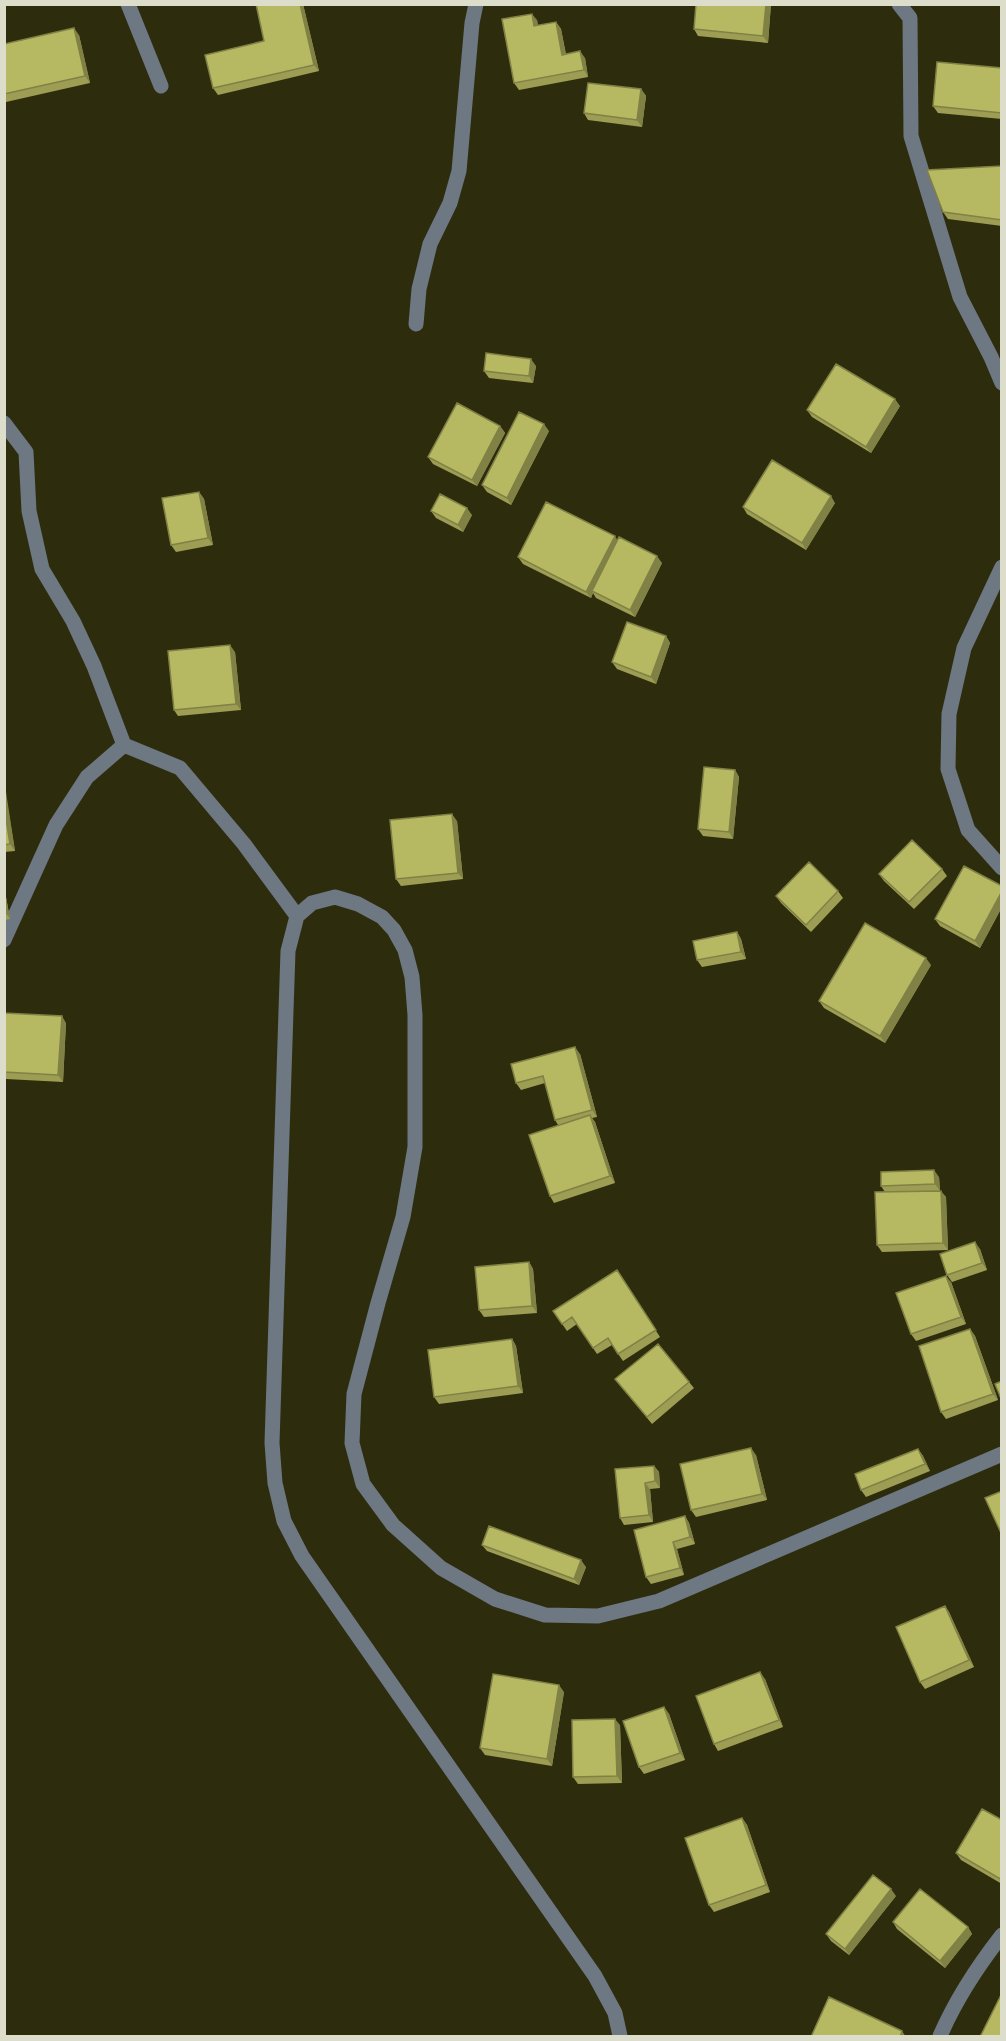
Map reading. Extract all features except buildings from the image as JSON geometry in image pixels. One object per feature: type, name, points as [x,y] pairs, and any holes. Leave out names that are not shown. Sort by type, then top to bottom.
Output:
[{"type":"street","points":[[128,4],[161,86]]},
{"type":"street","points":[[416,324],[419,289],[430,244],[450,203],[459,171],[472,22],[476,4]]},
{"type":"street","points":[[899,4],[910,18],[911,136],[960,297],[1002,383]]},
{"type":"street","points":[[4,423],[26,452],[29,511],[42,569],[73,621],[94,666],[124,745],[180,768],[244,844],[297,916]]},
{"type":"street","points":[[1002,567],[964,648],[949,714],[948,769],[968,830],[1002,868]]},
{"type":"street","points":[[4,940],[57,825],[87,777],[124,745]]},
{"type":"street","points":[[620,2037],[615,2013],[595,1976],[302,1556],[284,1521],[275,1483],[272,1443],[288,951],[297,916],[312,903],[335,897],[358,904],[382,917],[394,930],[405,950],[412,977],[415,1015],[415,1147],[403,1217],[354,1394],[352,1443],[363,1484],[393,1525],[441,1568],[495,1599],[545,1615],[598,1616],[659,1601],[1002,1454]]},
{"type":"street","points":[[940,2037],[948,2017],[975,1970],[1002,1935]]}]
